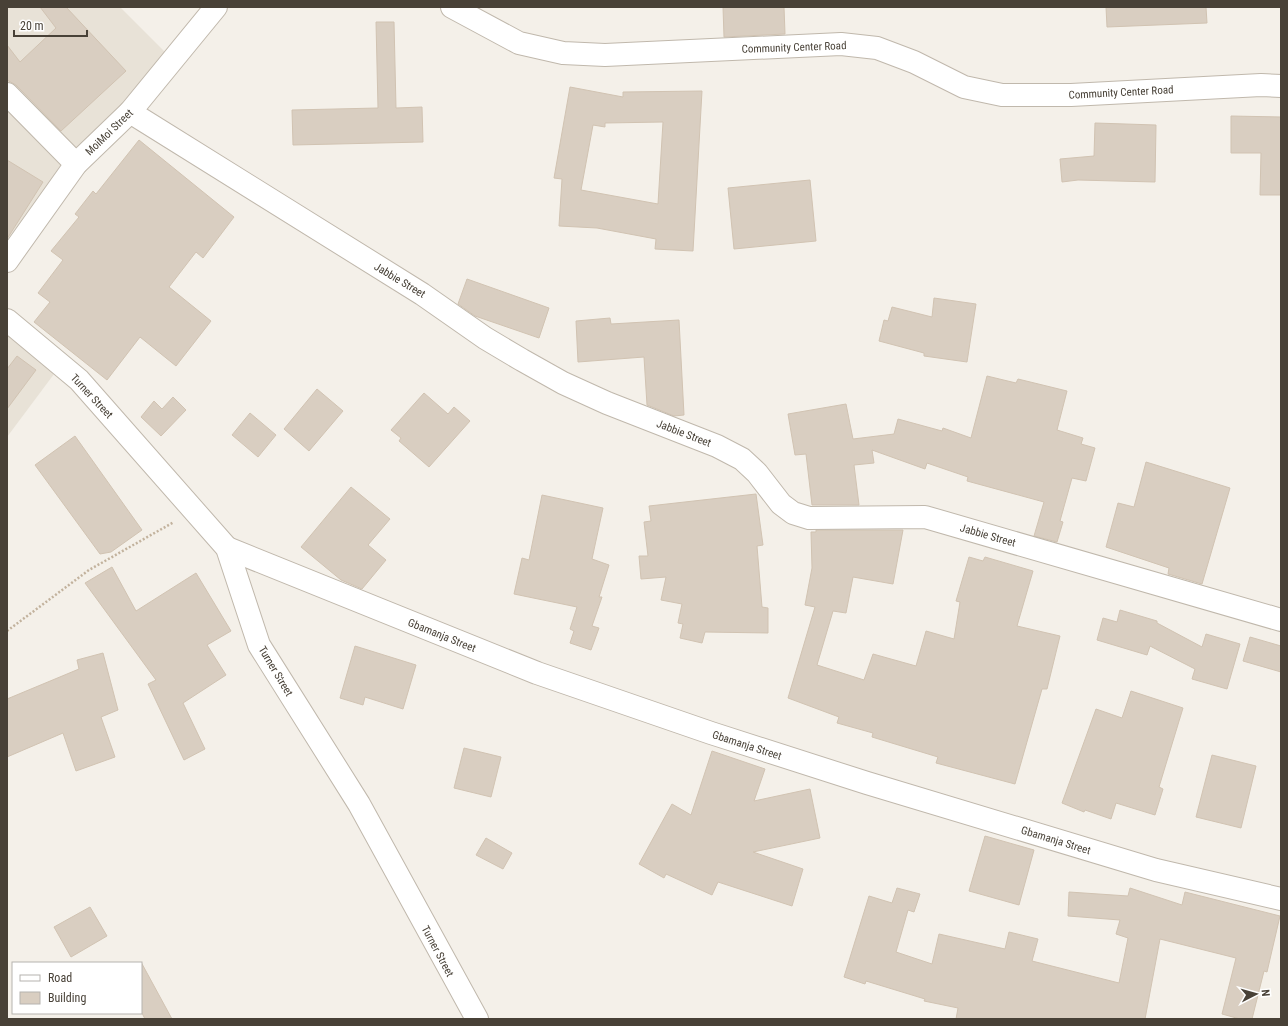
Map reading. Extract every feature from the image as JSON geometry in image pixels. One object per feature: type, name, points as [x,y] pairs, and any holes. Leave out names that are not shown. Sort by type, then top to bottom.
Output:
[{"type":"street","name":"MoiMoi Street","points":[[7,261],[76,164],[130,112],[216,7]]},
{"type":"street","name":"Community Center Road","points":[[452,7],[519,43],[563,53],[605,55],[841,44],[877,48],[914,62],[964,87],[1002,95],[1071,95],[1261,85],[1281,86]]},
{"type":"street","points":[[7,94],[76,164]]},
{"type":"street","name":"Jabbie Street","points":[[130,112],[422,294],[485,338],[522,360],[607,403],[717,446],[742,459],[757,473],[781,504],[793,512],[809,518],[925,517],[1281,620]]},
{"type":"street","name":"Turner Street","points":[[7,320],[79,380],[227,548],[260,645],[359,804],[477,1019]]},
{"type":"street","name":"Gbamanja Street","points":[[227,548],[352,600],[537,673],[718,735],[867,784],[1156,870],[1281,899]]},
{"type":"path","points":[[7,631],[89,570],[194,510]]},
{"type":"shaded area","points":[[7,7],[120,7],[167,54],[12,263],[7,272]]},
{"type":"shaded area","points":[[7,314],[63,362],[7,437]]},
{"type":"building","points":[[40,7],[66,7],[126,71],[61,131],[16,85],[7,80],[7,45],[20,62],[56,28]]},
{"type":"building","points":[[723,7],[784,7],[785,34],[724,37]]},
{"type":"building","points":[[1106,7],[1206,7],[1207,23],[1107,27]]},
{"type":"building","points":[[376,22],[394,22],[396,108],[422,107],[423,142],[293,145],[292,110],[378,108]]},
{"type":"building","points":[[570,87],[623,97],[623,92],[702,91],[693,251],[655,249],[656,239],[597,228],[559,226],[562,179],[554,178]],"holes":[[[663,122],[658,204],[581,190],[593,125],[605,127],[605,123]]]},
{"type":"building","points":[[1231,116],[1281,117],[1281,195],[1260,195],[1261,153],[1231,153]]},
{"type":"building","points":[[1095,123],[1156,125],[1155,182],[1078,180],[1062,182],[1060,159],[1094,156]]},
{"type":"building","points":[[139,140],[234,217],[203,258],[196,252],[169,287],[211,321],[176,366],[140,337],[107,380],[34,322],[50,302],[38,293],[63,260],[51,251],[79,217],[75,214],[93,191],[96,194]]},
{"type":"building","points":[[7,160],[43,182],[7,239]]},
{"type":"building","points":[[810,180],[816,241],[734,249],[728,188]]},
{"type":"building","points":[[467,279],[549,308],[539,338],[475,316],[458,304]]},
{"type":"building","points":[[934,298],[976,304],[967,362],[924,356],[924,353],[879,341],[884,320],[888,321],[892,307],[932,317]]},
{"type":"building","points":[[610,318],[611,324],[679,320],[684,415],[674,416],[647,405],[644,357],[578,362],[576,321]]},
{"type":"building","points":[[17,356],[36,370],[7,409],[7,369]]},
{"type":"building","points":[[987,376],[1016,383],[1018,379],[1067,391],[1057,430],[1083,438],[1081,444],[1095,448],[1086,481],[1072,478],[1060,521],[1063,522],[1057,542],[1034,536],[1044,502],[967,481],[968,477],[927,463],[925,469],[872,450],[874,463],[854,465],[859,505],[812,505],[806,454],[795,455],[788,414],[846,404],[853,439],[894,434],[898,419],[942,431],[943,428],[971,438]]},
{"type":"building","points":[[317,389],[343,411],[309,451],[284,429]]},
{"type":"building","points":[[424,393],[448,414],[454,407],[470,421],[429,467],[399,441],[401,438],[391,430]]},
{"type":"building","points":[[173,397],[186,410],[161,436],[141,417],[154,401],[162,409]]},
{"type":"building","points":[[250,413],[276,435],[258,457],[232,435]]},
{"type":"building","points":[[75,436],[142,530],[111,552],[100,554],[35,465]]},
{"type":"building","points":[[1146,462],[1230,488],[1202,584],[1168,574],[1169,568],[1106,547],[1118,503],[1134,507]]},
{"type":"building","points":[[351,487],[390,519],[368,545],[386,560],[362,589],[341,580],[301,547]]},
{"type":"building","points":[[756,494],[763,545],[757,546],[762,607],[768,608],[768,633],[705,632],[702,643],[680,638],[683,624],[678,623],[682,604],[661,600],[666,577],[641,579],[639,556],[648,556],[644,522],[651,521],[649,506]]},
{"type":"building","points":[[542,495],[603,508],[592,559],[609,565],[599,597],[602,597],[592,626],[599,628],[591,650],[570,643],[574,631],[570,629],[577,607],[514,594],[522,558],[529,560]]},
{"type":"building","points":[[816,530],[903,530],[893,584],[853,577],[846,613],[833,611],[817,665],[864,680],[873,654],[916,666],[926,631],[954,639],[960,602],[956,601],[969,557],[983,561],[985,557],[1033,571],[1017,626],[1060,636],[1047,689],[1042,689],[1015,784],[936,763],[938,757],[872,737],[873,733],[837,723],[839,717],[788,698],[815,607],[805,605],[812,568],[811,532],[816,532]]},
{"type":"building","points":[[112,567],[136,611],[196,573],[231,631],[207,645],[226,675],[183,703],[205,749],[184,760],[148,684],[156,680],[85,583]]},
{"type":"building","points":[[1120,610],[1157,621],[1157,623],[1202,647],[1206,634],[1240,644],[1227,689],[1192,679],[1195,669],[1150,646],[1147,655],[1097,640],[1103,618],[1117,622]]},
{"type":"building","points":[[1250,637],[1281,646],[1281,672],[1243,661]]},
{"type":"building","points":[[355,646],[416,665],[403,709],[365,697],[363,705],[340,698]]},
{"type":"building","points":[[103,653],[118,710],[101,717],[115,757],[76,771],[63,733],[7,757],[7,699],[79,669],[77,660]]},
{"type":"building","points":[[1131,691],[1183,708],[1159,787],[1163,789],[1155,815],[1116,803],[1111,819],[1085,810],[1084,812],[1062,803],[1096,709],[1122,718]]},
{"type":"building","points":[[464,748],[501,757],[491,797],[454,788]]},
{"type":"building","points":[[712,751],[765,769],[754,801],[810,789],[820,838],[753,852],[803,869],[792,906],[718,882],[712,895],[666,874],[664,878],[639,864],[672,804],[691,815]]},
{"type":"building","points":[[1212,755],[1256,766],[1241,828],[1196,817]]},
{"type":"building","points":[[985,836],[1034,850],[1019,905],[969,891]]},
{"type":"building","points":[[486,838],[512,853],[503,869],[476,855]]},
{"type":"building","points":[[897,888],[920,894],[914,912],[908,910],[896,952],[932,964],[939,934],[1005,949],[1009,932],[1038,939],[1032,961],[1119,983],[1128,938],[1116,934],[1120,920],[1068,916],[1069,892],[1128,896],[1130,888],[1182,905],[1185,892],[1280,916],[1267,972],[1264,971],[1252,1019],[1240,1019],[1222,1014],[1236,958],[1160,939],[1145,1019],[956,1019],[958,1008],[924,1001],[925,999],[866,981],[865,984],[844,977],[869,896],[892,903]]},
{"type":"building","points":[[90,907],[107,936],[71,957],[54,927]]},
{"type":"building","points":[[142,964],[172,1019],[145,1019],[142,1013]]}]
